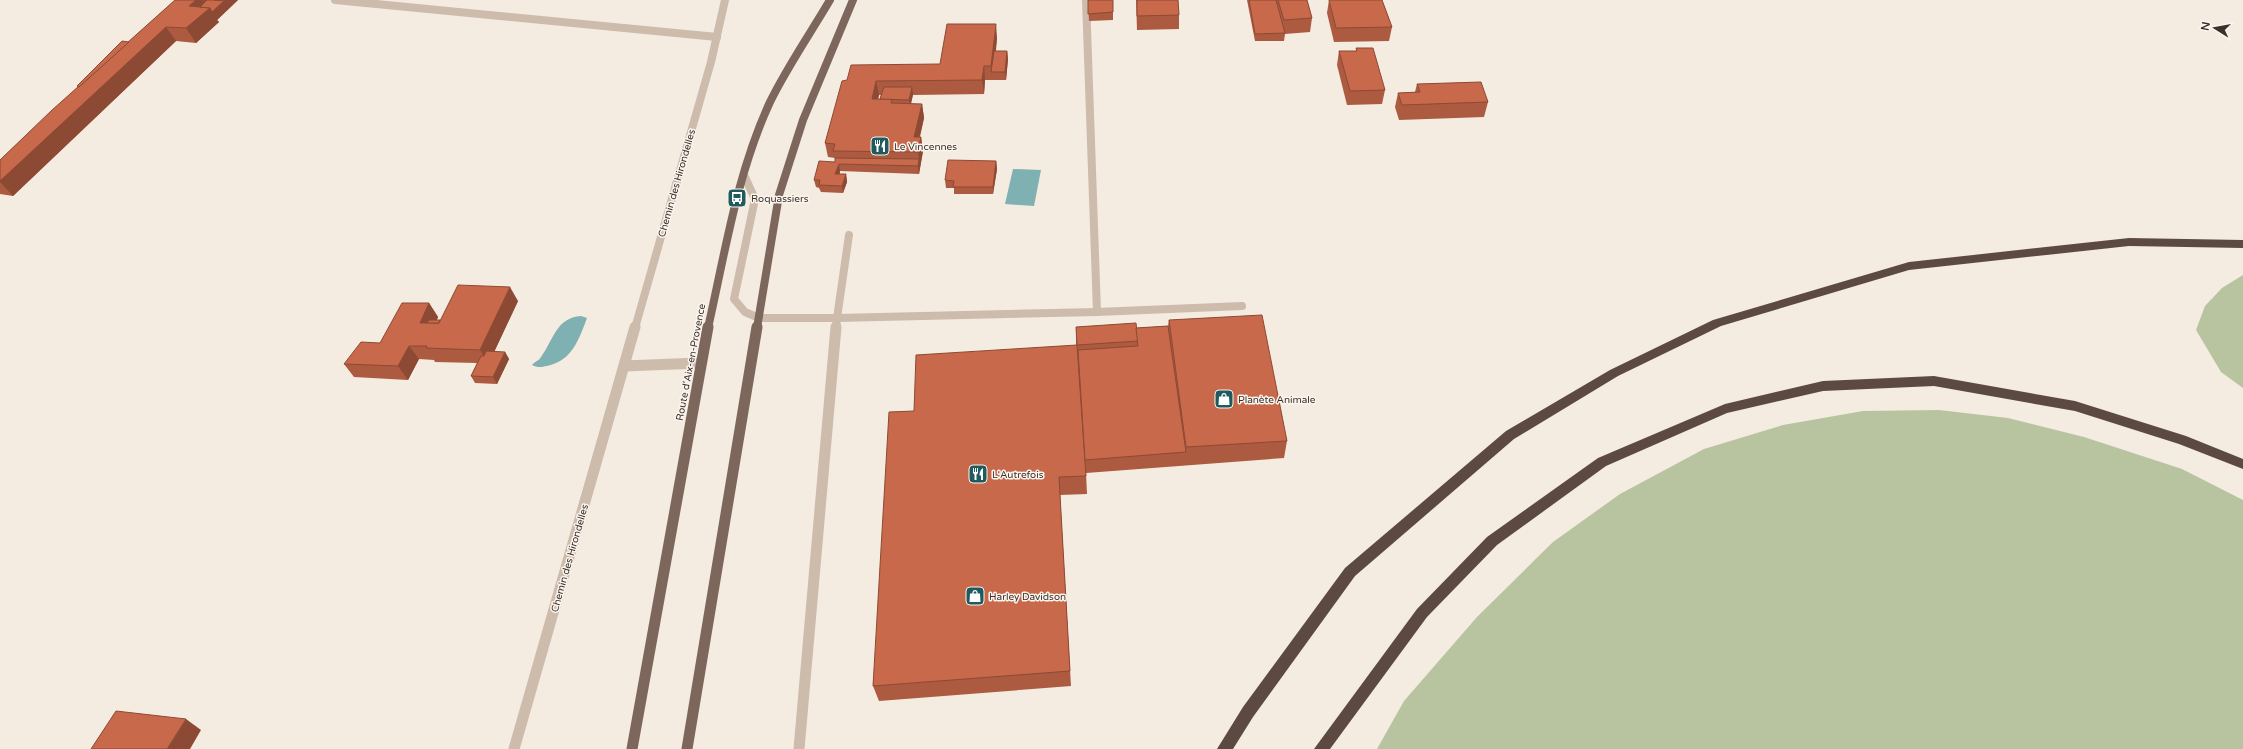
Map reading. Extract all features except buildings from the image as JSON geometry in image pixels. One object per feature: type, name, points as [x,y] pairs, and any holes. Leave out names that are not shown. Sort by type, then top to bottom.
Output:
[{"type":"highway","points":[[1224,749],[1248,712],[1350,572],[1510,435],[1614,373],[1717,323],[1909,266],[2129,242],[2243,244]]},
{"type":"highway","points":[[1321,749],[1422,613],[1492,541],[1602,462],[1724,409],[1823,386],[1934,381],[2075,406],[2182,440],[2243,464]]},
{"type":"main road","name":"Route d'Aix-en-Provence","points":[[632,749],[700,363],[744,174],[770,102],[830,0]]},
{"type":"main road","points":[[686,749],[779,195],[793,146],[853,0]]},
{"type":"street","points":[[335,0],[716,37]]},
{"type":"street","name":"Chemin des Hirondelles","points":[[514,749],[624,366],[725,0]]},
{"type":"street","points":[[1086,0],[1097,312]]},
{"type":"street","points":[[744,174],[755,198],[734,300],[745,312],[759,318],[837,318],[1097,312],[1242,306]]},
{"type":"street","points":[[799,749],[837,318],[849,235]]},
{"type":"street","points":[[624,366],[700,363]]},
{"type":"green space","points":[[2243,275],[2243,388],[2221,372],[2196,330],[2205,306],[2222,288]]},
{"type":"green space","points":[[1939,410],[2008,418],[2084,437],[2182,469],[2243,500],[2243,749],[1377,749],[1404,701],[1477,617],[1553,542],[1620,494],[1704,449],[1783,425],[1863,411]]},
{"type":"water","points":[[1013,169],[1041,170],[1034,206],[1005,204]]},
{"type":"water","points":[[581,316],[587,318],[581,334],[569,354],[556,363],[547,366],[538,367],[532,365],[540,358],[556,330],[561,325],[566,321]]},
{"type":"place","name":"Le Vincennes","points":[[880,146]]},
{"type":"place","name":"Roquassiers","points":[[737,198]]},
{"type":"place","name":"Planète Animale","points":[[1224,399]]},
{"type":"place","name":"L'Autrefois","points":[[978,474]]},
{"type":"place","name":"Harley Davidson","points":[[975,596]]}]
